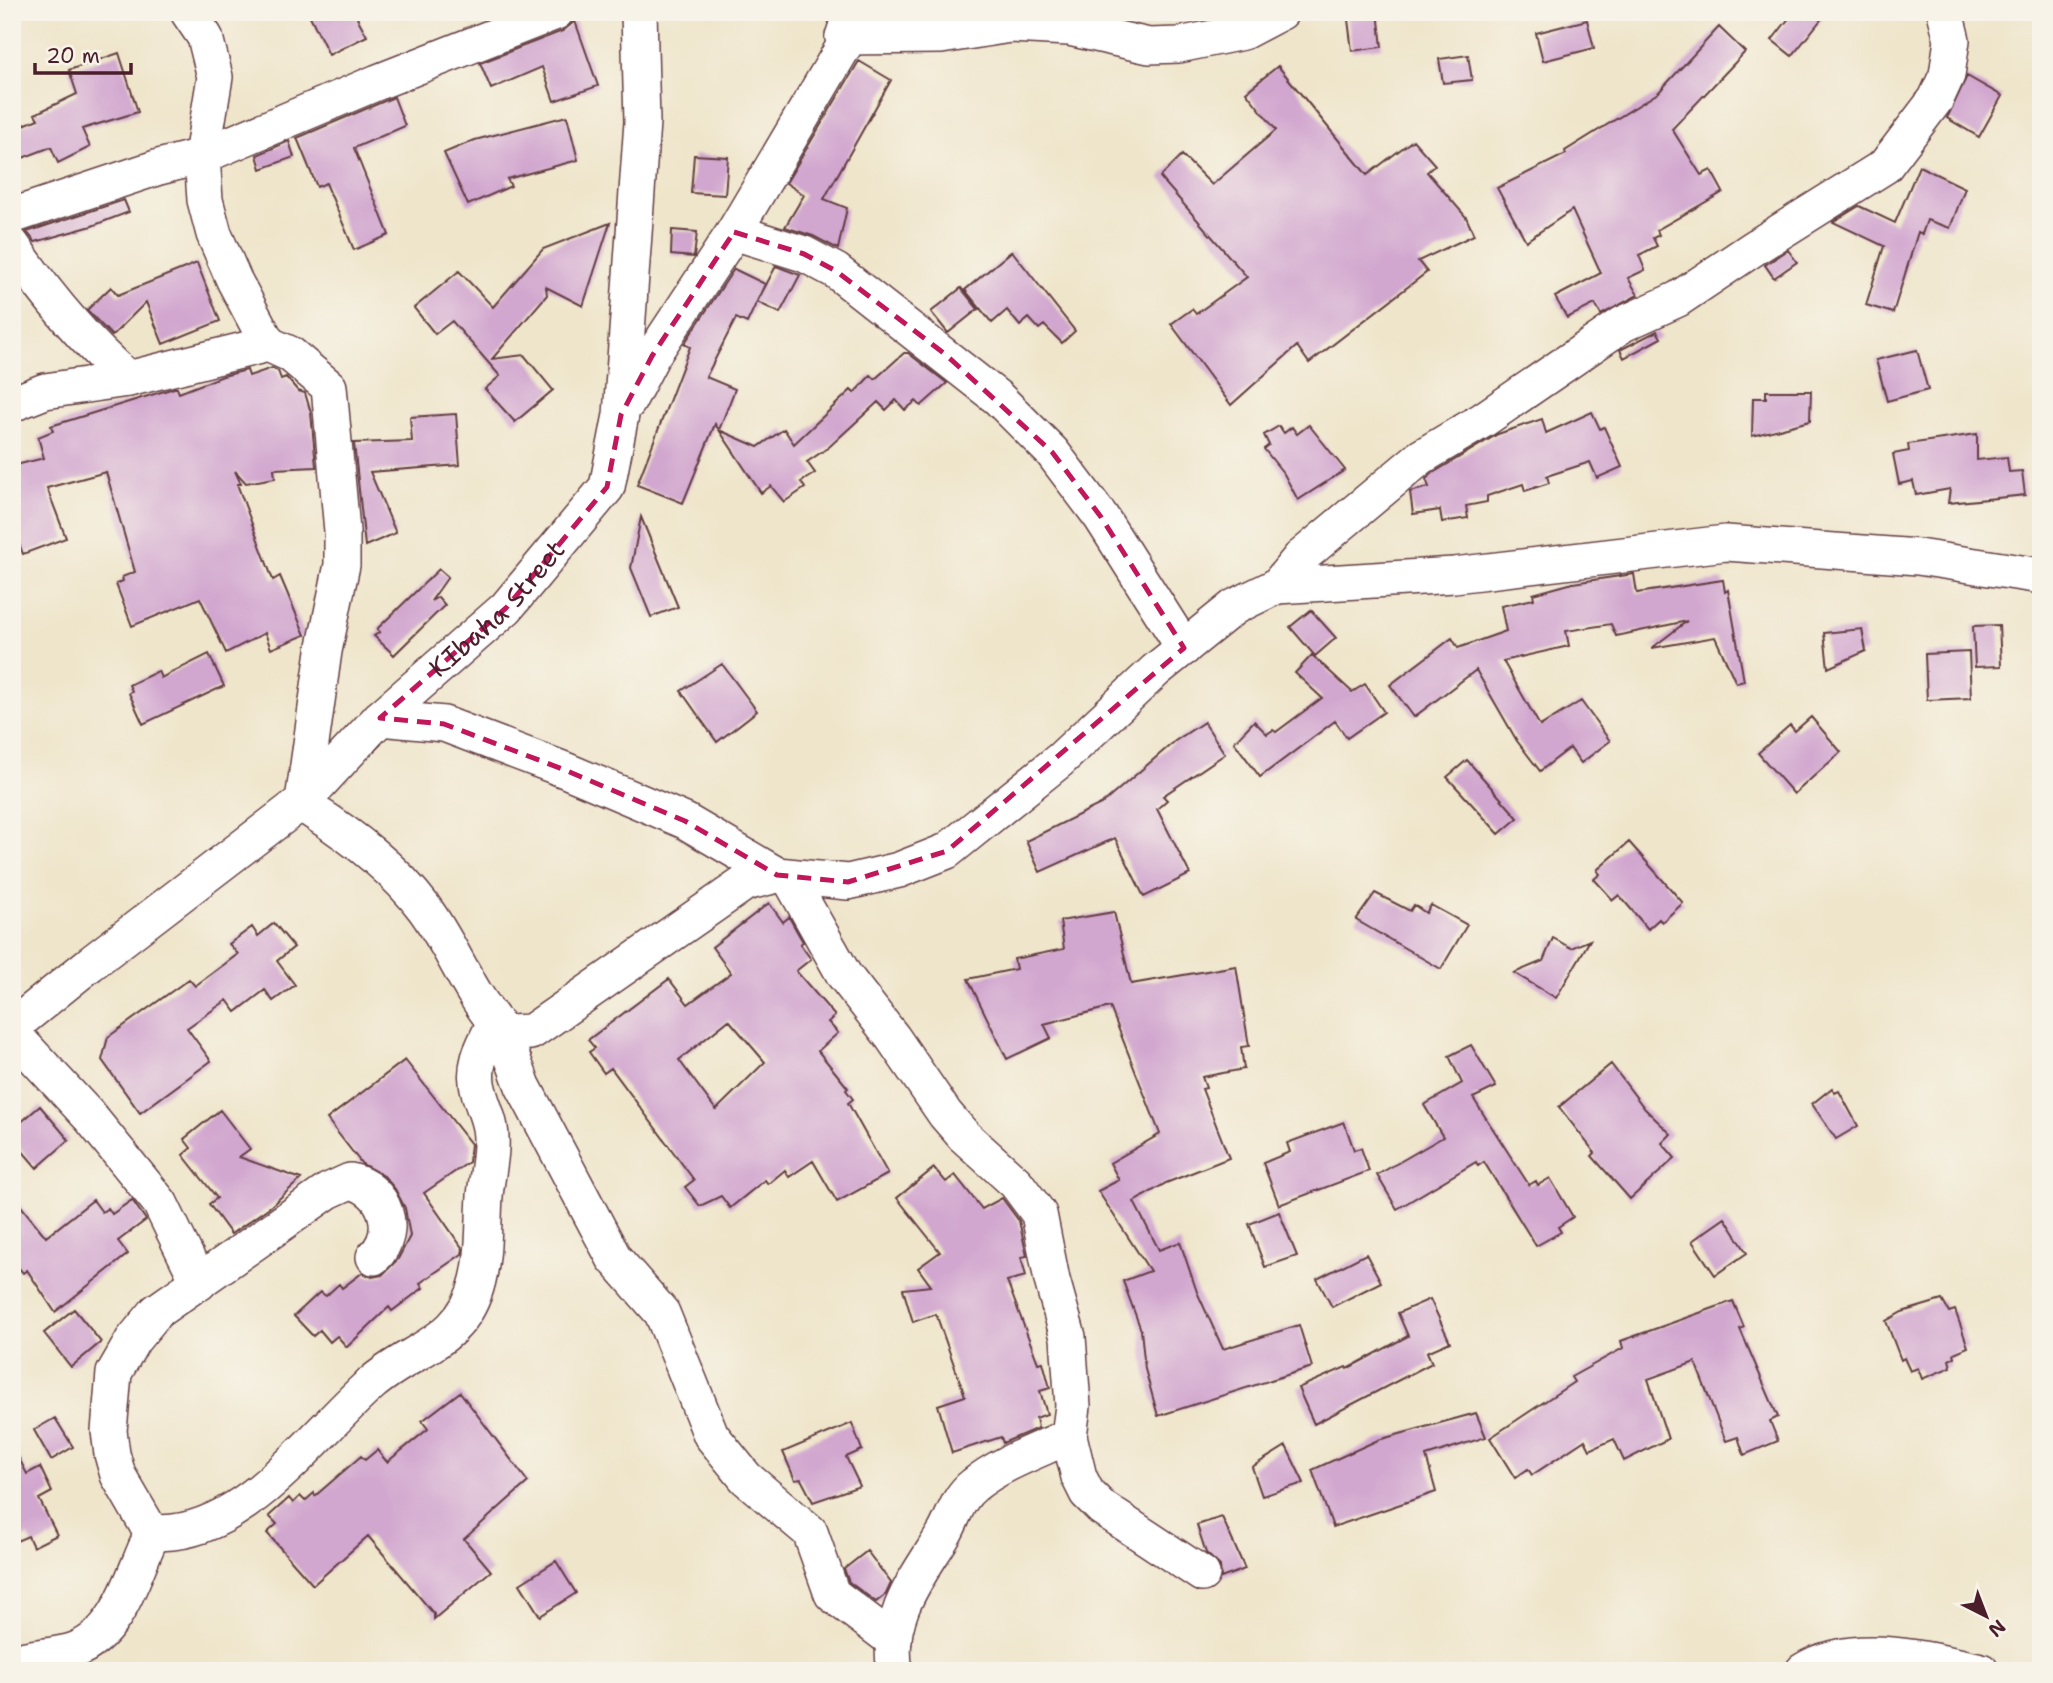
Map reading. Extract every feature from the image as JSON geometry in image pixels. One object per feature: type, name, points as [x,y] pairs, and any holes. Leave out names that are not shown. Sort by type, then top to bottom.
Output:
[{"type":"street","points":[[188,12],[205,37],[215,77],[202,156],[205,200],[214,234],[234,280],[268,344],[290,354],[329,387],[342,531],[342,565],[324,650],[307,806],[345,832],[402,883],[425,909],[498,1027],[523,1086],[614,1258],[662,1313],[711,1435],[752,1483],[810,1532],[831,1594],[894,1656]]},
{"type":"street","points":[[12,215],[135,174],[202,156],[378,82],[556,12]]},
{"type":"street","name":"KIbaha Street","points":[[12,1027],[90,964],[307,806],[380,718],[506,608],[607,487],[621,415],[642,122],[639,12]]},
{"type":"street","points":[[621,415],[666,334],[734,232],[844,46],[847,24],[941,36],[1010,24],[1069,28],[1149,46],[1178,45],[1243,32],[1281,12]]},
{"type":"street","points":[[1277,586],[1300,558],[1421,457],[1483,420],[1623,324],[1678,299],[1885,166],[1937,99],[1947,75],[1952,40],[1945,12]]},
{"type":"street","points":[[734,232],[804,254],[836,271],[998,398],[1052,452],[1101,517],[1184,648]]},
{"type":"street","points":[[12,245],[45,294],[96,351],[128,379]]},
{"type":"street","points":[[12,404],[45,391],[128,379],[268,344]]},
{"type":"street","points":[[498,1027],[517,1034],[531,1032],[544,1025],[745,883],[783,876],[848,882],[899,870],[947,851],[1060,760],[1184,648],[1234,607],[1277,586],[1454,575],[1726,543],[1918,556],[2041,576]]},
{"type":"street","points":[[380,718],[444,724],[565,770],[685,821],[783,876],[844,975],[893,1038],[945,1114],[964,1136],[1016,1183],[1039,1214],[1052,1280],[1068,1337],[1073,1406],[1069,1436],[1079,1477],[1087,1493],[1101,1508],[1202,1574]]},
{"type":"street","points":[[151,1532],[179,1533],[210,1521],[238,1504],[309,1448],[379,1377],[440,1340],[462,1316],[475,1290],[485,1242],[485,1201],[491,1143],[490,1128],[474,1074],[482,1048],[498,1027]]},
{"type":"street","points":[[12,1033],[90,1117],[160,1203],[199,1283]]},
{"type":"street","points":[[151,1532],[118,1475],[112,1454],[110,1431],[114,1373],[143,1326],[172,1299],[199,1283],[328,1191],[350,1181],[369,1189],[386,1211],[389,1221],[386,1239],[374,1257]]},
{"type":"street","points":[[894,1656],[903,1600],[945,1532],[961,1497],[989,1474],[1069,1436]]},
{"type":"street","points":[[30,1661],[72,1651],[90,1643],[104,1631],[116,1613],[151,1532]]},
{"type":"street","points":[[1803,1671],[1849,1656],[1879,1654],[1981,1671]]},
{"type":"highlighted area","points":[[734,232],[804,254],[836,271],[945,354],[1052,452],[1101,517],[1184,648],[947,851],[848,882],[777,875],[685,821],[565,770],[444,724],[380,718],[506,608],[607,487],[621,415],[652,356]]},
{"type":"building","points":[[308,12],[354,12],[367,36],[329,55]]},
{"type":"building","points":[[1347,12],[1378,12],[1382,47],[1352,51]]},
{"type":"building","points":[[1794,12],[1827,12],[1792,56],[1772,40]]},
{"type":"building","points":[[1587,20],[1594,48],[1543,61],[1536,33]]},
{"type":"building","points":[[575,21],[598,86],[554,101],[542,67],[491,89],[480,63],[563,31]]},
{"type":"building","points":[[1719,27],[1745,52],[1672,129],[1701,175],[1711,170],[1723,192],[1657,230],[1659,235],[1653,238],[1657,246],[1639,255],[1645,270],[1628,278],[1638,295],[1601,315],[1595,304],[1567,318],[1555,297],[1601,273],[1572,210],[1526,241],[1497,188],[1566,154],[1565,151],[1658,93]]},
{"type":"building","points":[[119,53],[138,112],[82,129],[90,147],[58,163],[51,147],[12,162],[12,130],[38,119],[35,114],[77,94],[69,70]]},
{"type":"building","points":[[1468,55],[1472,80],[1443,83],[1439,59]]},
{"type":"building","points":[[859,61],[891,80],[824,199],[847,208],[838,249],[813,236],[785,227],[804,195],[786,183]]},
{"type":"building","points":[[1278,66],[1367,175],[1413,140],[1435,165],[1427,172],[1466,217],[1474,235],[1418,261],[1427,272],[1309,363],[1297,346],[1231,405],[1171,324],[1192,309],[1196,314],[1247,277],[1160,177],[1182,155],[1212,185],[1276,130],[1246,92]]},
{"type":"building","points":[[1967,76],[2002,96],[1979,137],[1947,118]]},
{"type":"building","points":[[394,97],[405,126],[354,148],[389,235],[354,250],[326,183],[317,187],[297,138]]},
{"type":"building","points":[[567,116],[578,160],[507,179],[511,186],[468,205],[444,153],[475,140]]},
{"type":"building","points":[[289,141],[294,157],[261,169],[257,155]]},
{"type":"building","points":[[694,155],[728,157],[725,195],[691,193]]},
{"type":"building","points":[[1919,166],[1965,188],[1950,228],[1927,220],[1922,234],[1918,232],[1893,313],[1866,305],[1884,246],[1833,222],[1859,206],[1895,223]]},
{"type":"building","points":[[124,200],[129,212],[92,226],[35,242],[27,232]]},
{"type":"building","points":[[610,223],[583,306],[546,287],[547,295],[492,359],[524,355],[553,390],[515,422],[485,389],[500,376],[452,321],[435,334],[414,308],[459,271],[493,307],[543,249]]},
{"type":"building","points":[[672,230],[697,232],[694,257],[671,255]]},
{"type":"building","points":[[1788,250],[1797,262],[1774,278],[1765,265]]},
{"type":"building","points":[[1012,251],[1075,331],[1062,343],[1044,325],[1039,329],[1029,318],[1020,326],[1007,310],[992,323],[965,290]]},
{"type":"building","points":[[197,263],[220,321],[163,344],[146,302],[112,336],[87,310],[111,287],[118,295]]},
{"type":"building","points":[[776,266],[800,275],[780,313],[757,302]]},
{"type":"building","points":[[734,269],[765,284],[747,323],[736,318],[706,377],[735,389],[719,430],[715,424],[683,503],[637,485],[690,347],[684,344]]},
{"type":"building","points":[[961,288],[978,309],[948,333],[931,312]]},
{"type":"building","points":[[1657,331],[1661,338],[1624,358],[1620,350]]},
{"type":"building","points":[[1917,350],[1928,390],[1887,401],[1876,360]]},
{"type":"building","points":[[904,353],[908,353],[947,383],[921,406],[916,401],[905,410],[896,400],[886,410],[878,402],[829,447],[807,462],[815,473],[801,482],[805,488],[784,502],[771,486],[761,493],[719,430],[758,447],[784,429],[794,444],[851,390],[854,393],[871,375],[875,379]]},
{"type":"building","points":[[272,368],[278,371],[281,379],[286,377],[298,391],[305,393],[311,413],[316,467],[274,469],[275,478],[246,483],[235,471],[241,484],[237,484],[273,580],[280,576],[305,635],[271,649],[265,633],[226,653],[200,598],[132,626],[116,584],[123,581],[122,577],[135,572],[106,472],[47,488],[66,538],[23,554],[12,525],[12,466],[44,458],[38,437],[53,431],[51,426],[174,388],[177,388],[179,393],[223,376],[247,370],[249,376]]},
{"type":"building","points":[[1766,391],[1811,391],[1810,421],[1752,436],[1753,398],[1766,398]]},
{"type":"building","points":[[1592,412],[1600,429],[1604,427],[1622,467],[1597,478],[1590,462],[1547,476],[1549,483],[1525,491],[1523,484],[1487,496],[1487,502],[1466,506],[1468,518],[1442,522],[1440,510],[1413,514],[1410,492],[1429,487],[1426,479],[1433,473],[1498,434],[1542,419],[1546,433]]},
{"type":"building","points":[[456,414],[460,465],[370,472],[396,533],[365,546],[354,443],[412,441],[410,417]]},
{"type":"building","points":[[1309,425],[1345,470],[1298,500],[1284,474],[1264,449],[1269,445],[1264,435],[1279,426],[1284,433],[1292,427],[1297,434]]},
{"type":"building","points":[[1977,434],[1977,460],[2007,457],[2009,472],[2022,471],[2025,495],[1948,503],[1950,489],[1916,495],[1913,481],[1899,484],[1893,454],[1909,451],[1908,444]]},
{"type":"building","points":[[641,517],[678,607],[651,617],[631,568]]},
{"type":"building","points":[[439,569],[448,577],[431,601],[438,597],[445,605],[394,655],[374,636],[380,632],[377,629]]},
{"type":"building","points":[[1634,574],[1637,593],[1723,580],[1725,592],[1728,590],[1744,681],[1736,683],[1715,637],[1652,648],[1687,621],[1616,636],[1611,624],[1566,631],[1569,646],[1503,661],[1540,726],[1581,701],[1610,741],[1581,763],[1570,748],[1540,771],[1517,741],[1476,670],[1414,717],[1390,685],[1452,638],[1458,648],[1506,631],[1501,606],[1534,599],[1533,594],[1573,583]]},
{"type":"building","points":[[1311,610],[1336,638],[1315,656],[1290,627]]},
{"type":"building","points":[[1999,625],[2001,666],[1975,667],[1973,626]]},
{"type":"building","points":[[1862,629],[1866,651],[1828,668],[1824,633]]},
{"type":"building","points":[[1969,652],[1971,698],[1927,700],[1925,654]]},
{"type":"building","points":[[209,654],[224,686],[143,724],[129,693],[132,691],[129,685],[158,671],[161,678]]},
{"type":"building","points":[[1312,655],[1352,692],[1365,684],[1384,712],[1347,738],[1335,721],[1260,777],[1234,742],[1254,721],[1267,734],[1273,730],[1276,732],[1322,698],[1295,673]]},
{"type":"building","points":[[722,664],[757,711],[717,742],[681,691]]},
{"type":"building","points":[[1811,717],[1841,752],[1794,794],[1758,753],[1790,725],[1795,731]]},
{"type":"building","points":[[1204,722],[1225,754],[1163,796],[1167,800],[1157,809],[1190,874],[1144,897],[1115,838],[1040,872],[1026,841],[1103,803],[1175,741]]},
{"type":"building","points":[[1467,760],[1518,818],[1499,834],[1447,777]]},
{"type":"building","points":[[1629,842],[1683,903],[1662,922],[1659,919],[1648,929],[1619,895],[1613,900],[1594,879],[1600,874],[1597,870]]},
{"type":"building","points":[[1375,893],[1410,911],[1414,905],[1426,913],[1431,905],[1467,925],[1441,969],[1356,920]]},
{"type":"building","points":[[769,903],[783,922],[789,917],[803,942],[800,944],[811,959],[796,971],[835,1016],[828,1022],[838,1033],[818,1051],[848,1088],[846,1090],[853,1099],[848,1103],[888,1174],[837,1202],[813,1161],[789,1177],[785,1170],[768,1184],[765,1180],[730,1208],[721,1196],[700,1206],[685,1187],[694,1180],[611,1068],[604,1073],[589,1052],[595,1048],[588,1040],[669,979],[688,1004],[731,973],[712,947]],"holes":[[[729,1020],[765,1062],[716,1110],[679,1060]]]},
{"type":"building","points":[[1114,912],[1131,984],[1236,966],[1249,1046],[1241,1047],[1244,1069],[1202,1077],[1206,1088],[1202,1089],[1229,1158],[1166,1183],[1134,1202],[1159,1250],[1180,1242],[1197,1292],[1223,1349],[1299,1325],[1312,1367],[1158,1416],[1145,1369],[1141,1330],[1123,1281],[1150,1271],[1098,1191],[1119,1180],[1110,1163],[1160,1134],[1110,1007],[1044,1024],[1051,1038],[1007,1059],[968,979],[1016,969],[1014,959],[1064,949],[1060,921]]},
{"type":"building","points":[[274,923],[294,947],[277,961],[295,985],[273,1001],[265,990],[236,1012],[227,1000],[187,1028],[211,1061],[140,1113],[102,1060],[108,1037],[189,979],[195,986],[238,954],[229,944],[252,927],[258,936]]},
{"type":"building","points":[[1553,938],[1571,948],[1590,940],[1556,998],[1514,973],[1543,961]]},
{"type":"building","points":[[1471,1045],[1496,1087],[1473,1098],[1529,1185],[1536,1181],[1538,1185],[1550,1178],[1573,1217],[1558,1227],[1561,1232],[1536,1246],[1484,1162],[1478,1166],[1476,1162],[1397,1209],[1377,1175],[1443,1137],[1424,1105],[1462,1083],[1449,1056]]},
{"type":"building","points":[[405,1060],[471,1144],[469,1162],[424,1193],[463,1249],[462,1254],[420,1283],[423,1288],[392,1311],[389,1307],[347,1347],[337,1336],[330,1342],[320,1330],[313,1336],[294,1316],[320,1292],[326,1296],[339,1284],[342,1288],[362,1273],[372,1277],[382,1275],[398,1259],[410,1236],[405,1208],[395,1189],[384,1176],[362,1164],[327,1119]]},
{"type":"building","points":[[1611,1064],[1645,1109],[1671,1134],[1662,1143],[1675,1158],[1630,1199],[1592,1156],[1595,1153],[1559,1107]]},
{"type":"building","points":[[1832,1088],[1835,1093],[1839,1091],[1858,1126],[1836,1139],[1812,1104]]},
{"type":"building","points":[[40,1106],[69,1140],[37,1168],[12,1139],[12,1130]]},
{"type":"building","points":[[220,1110],[250,1149],[239,1157],[301,1179],[271,1206],[231,1234],[209,1204],[217,1198],[183,1155],[191,1148],[184,1139]]},
{"type":"building","points":[[1344,1122],[1354,1150],[1361,1148],[1369,1171],[1279,1205],[1263,1163],[1290,1152],[1287,1143]]},
{"type":"building","points":[[934,1168],[946,1182],[955,1175],[982,1209],[1002,1198],[1019,1221],[1027,1256],[1021,1257],[1026,1276],[1007,1281],[1038,1363],[1043,1362],[1050,1388],[1040,1391],[1047,1414],[1036,1418],[1038,1428],[1003,1443],[1001,1437],[952,1453],[938,1405],[965,1396],[936,1314],[913,1322],[903,1289],[931,1286],[918,1268],[940,1252],[897,1198]]},
{"type":"building","points":[[12,1195],[46,1237],[93,1200],[102,1212],[108,1208],[112,1214],[132,1200],[146,1220],[118,1241],[128,1254],[55,1312],[27,1270],[23,1273],[12,1260]]},
{"type":"building","points":[[1279,1212],[1297,1256],[1265,1267],[1249,1224]]},
{"type":"building","points":[[1725,1218],[1747,1253],[1715,1275],[1692,1241]]},
{"type":"building","points":[[1366,1254],[1381,1282],[1332,1307],[1317,1279]]},
{"type":"building","points":[[1430,1299],[1450,1342],[1427,1352],[1432,1363],[1314,1424],[1298,1388],[1346,1367],[1347,1369],[1408,1336],[1398,1313]]},
{"type":"building","points":[[1942,1300],[1949,1312],[1955,1310],[1968,1347],[1954,1353],[1955,1357],[1949,1360],[1951,1367],[1922,1379],[1918,1368],[1910,1371],[1904,1358],[1901,1360],[1886,1321],[1902,1312]]},
{"type":"building","points":[[1733,1301],[1744,1327],[1740,1329],[1778,1417],[1770,1421],[1778,1441],[1744,1455],[1738,1437],[1726,1441],[1695,1362],[1648,1379],[1668,1439],[1624,1461],[1614,1439],[1590,1450],[1585,1440],[1532,1475],[1528,1469],[1515,1478],[1490,1438],[1574,1382],[1571,1377],[1623,1348],[1621,1341]]},
{"type":"building","points":[[74,1309],[101,1342],[71,1367],[44,1333]]},
{"type":"building","points":[[460,1392],[528,1482],[464,1539],[491,1571],[434,1619],[434,1614],[368,1536],[313,1585],[267,1533],[277,1524],[269,1516],[289,1498],[293,1503],[300,1496],[305,1501],[314,1493],[315,1496],[361,1456],[365,1460],[377,1450],[387,1462],[428,1429],[422,1421]]},
{"type":"building","points":[[1476,1413],[1486,1437],[1426,1456],[1436,1492],[1333,1527],[1312,1470],[1378,1440]]},
{"type":"building","points":[[55,1418],[73,1447],[51,1460],[34,1430]]},
{"type":"building","points":[[852,1423],[862,1450],[846,1457],[860,1486],[813,1502],[801,1479],[795,1480],[783,1452]]},
{"type":"building","points":[[12,1445],[27,1474],[40,1467],[52,1492],[39,1499],[57,1535],[33,1547],[28,1536],[12,1543]]},
{"type":"building","points":[[1286,1446],[1304,1483],[1262,1496],[1252,1467]]},
{"type":"building","points":[[1222,1517],[1245,1569],[1221,1578],[1220,1566],[1206,1553],[1197,1525]]},
{"type":"building","points":[[867,1551],[891,1583],[886,1594],[876,1602],[849,1582],[844,1569]]},
{"type":"building","points":[[556,1561],[576,1593],[540,1616],[520,1584]]}]
